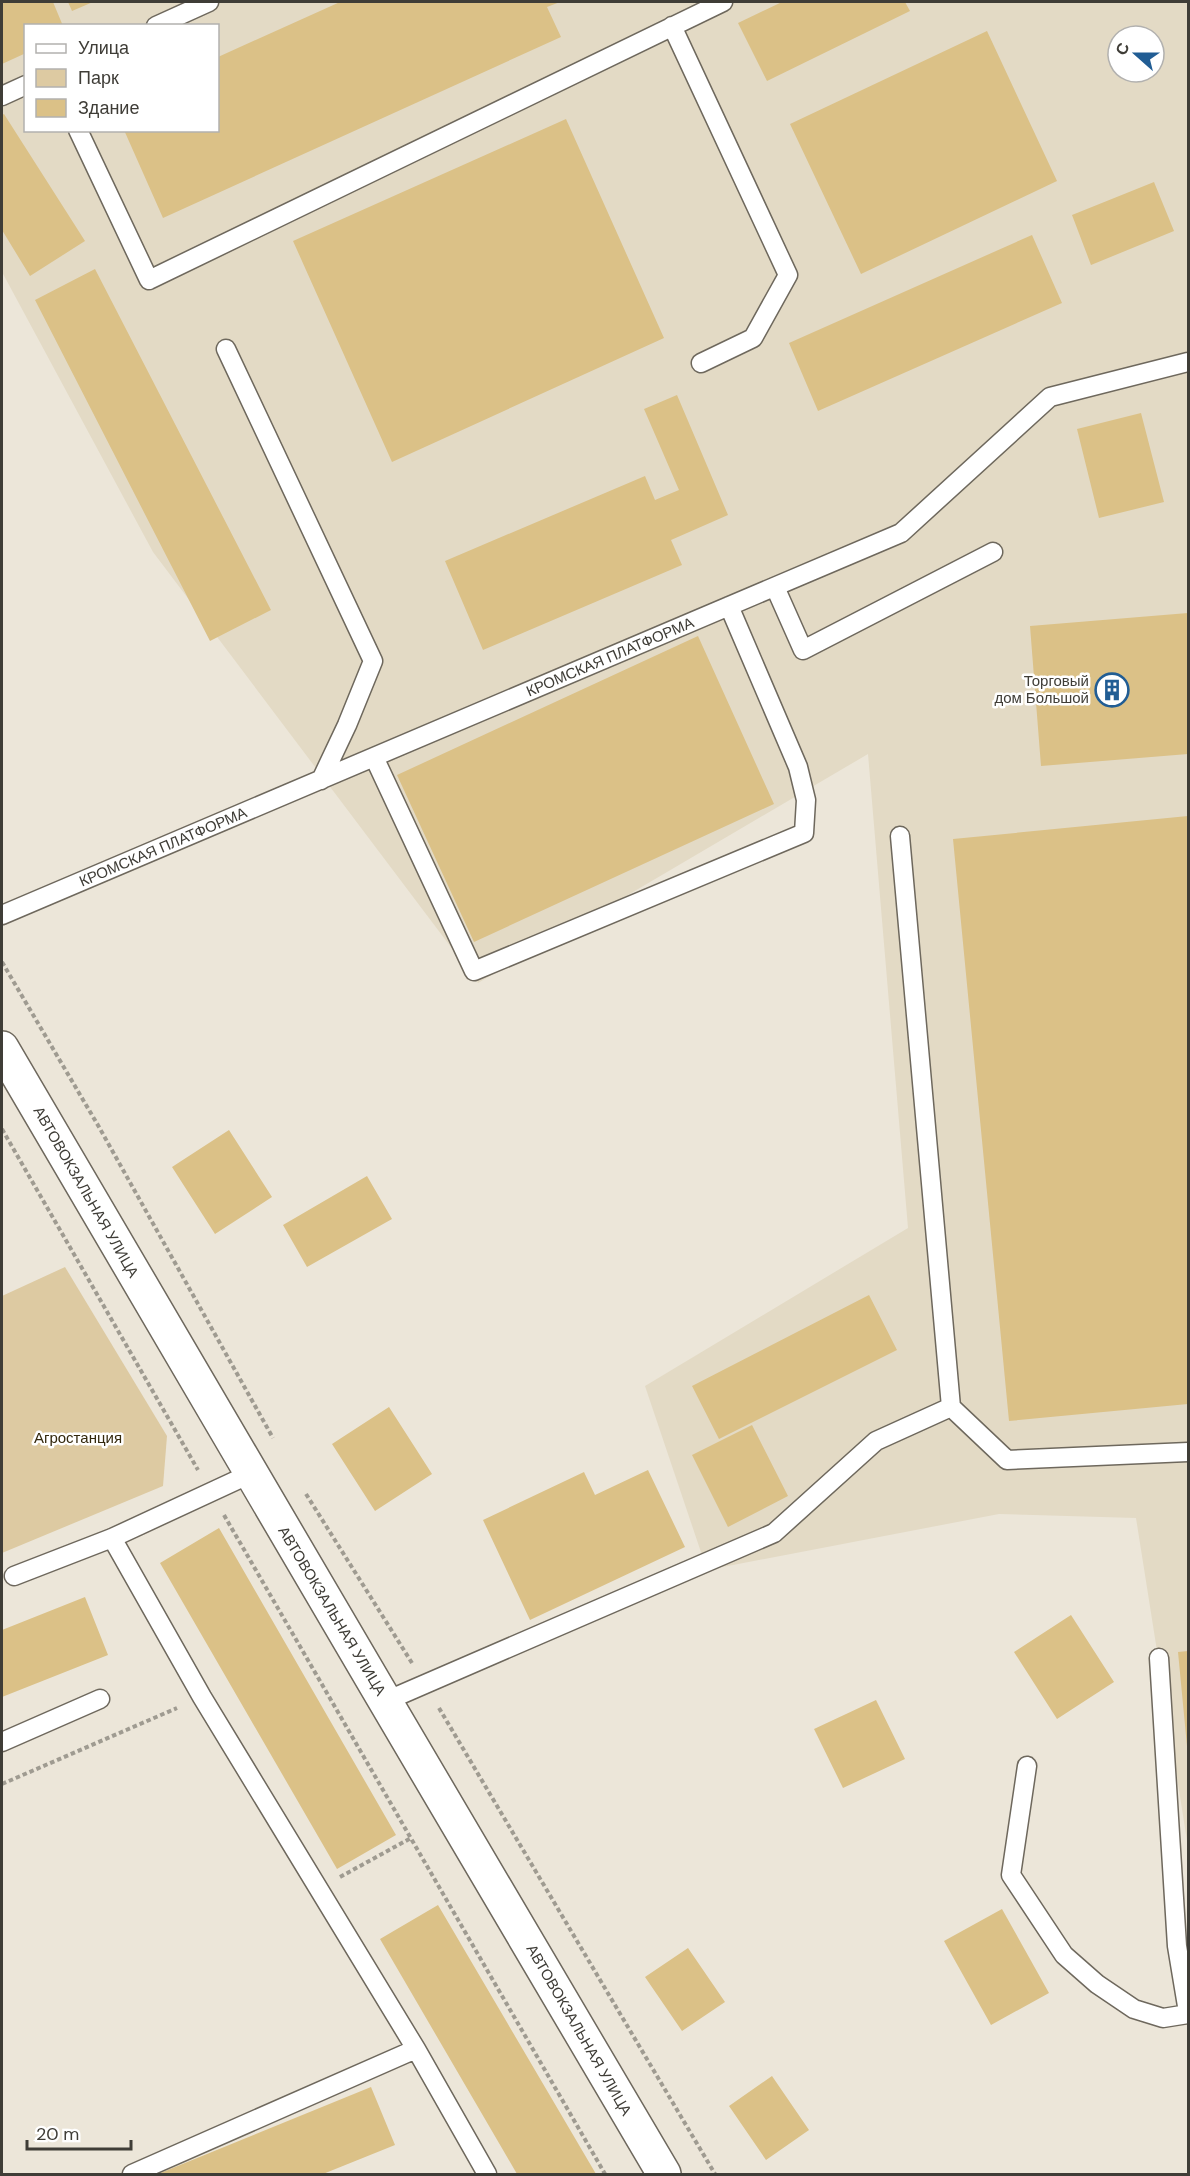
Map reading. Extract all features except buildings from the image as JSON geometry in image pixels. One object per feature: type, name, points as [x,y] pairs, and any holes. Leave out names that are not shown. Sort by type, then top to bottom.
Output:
[{"type":"street","name":"АВТОВОКЗАЛЬНАЯ УЛИЦА","points":[[2,1048],[250,1474],[664,2175]]},
{"type":"lane","points":[[160,24],[209,2]]},
{"type":"lane","points":[[79,132],[149,280],[723,2]]},
{"type":"lane","points":[[672,26],[789,275],[753,338],[701,363]]},
{"type":"lane","points":[[2,96],[24,86]]},
{"type":"lane","points":[[226,349],[373,661],[347,725],[321,780]]},
{"type":"lane","name":"КРОМСКАЯ ПЛАТФОРМА","points":[[2,915],[901,533],[1050,397],[1188,362]]},
{"type":"lane","points":[[775,587],[804,650],[993,552]]},
{"type":"lane","points":[[374,757],[474,971],[804,833],[806,800],[798,767],[729,606]]},
{"type":"lane","points":[[900,836],[951,1407],[1007,1460],[1188,1452]]},
{"type":"lane","points":[[386,1701],[774,1533],[876,1441],[951,1407]]},
{"type":"lane","points":[[14,1576],[112,1538],[250,1474]]},
{"type":"lane","points":[[112,1538],[202,1697],[416,2049],[487,2175]]},
{"type":"lane","points":[[1027,1766],[1011,1875],[1064,1956],[1097,1984],[1134,2010],[1163,2018],[1188,2013],[1177,1946],[1159,1658]]},
{"type":"lane","points":[[2,1742],[100,1699]]},
{"type":"lane","points":[[132,2175],[416,2049]]},
{"type":"path","points":[[2,962],[99,1127],[274,1440]]},
{"type":"path","points":[[2,1129],[605,2175]]},
{"type":"path","points":[[304,1491],[424,1684],[715,2175]]},
{"type":"path","points":[[2,1784],[202,1697]]},
{"type":"path","points":[[318,1888],[411,1838]]},
{"type":"shaded area","points":[[2,2],[1188,2],[1188,1847],[1136,1518],[999,1514],[707,1570],[645,1386],[908,1228],[868,754],[478,983],[153,552],[2,272]]},
{"type":"green space","name":"Агростанция","points":[[65,1267],[167,1436],[163,1486],[2,1553],[2,1296]]},
{"type":"place","name":"Торговый дом Большой","points":[[1112,690]]}]
